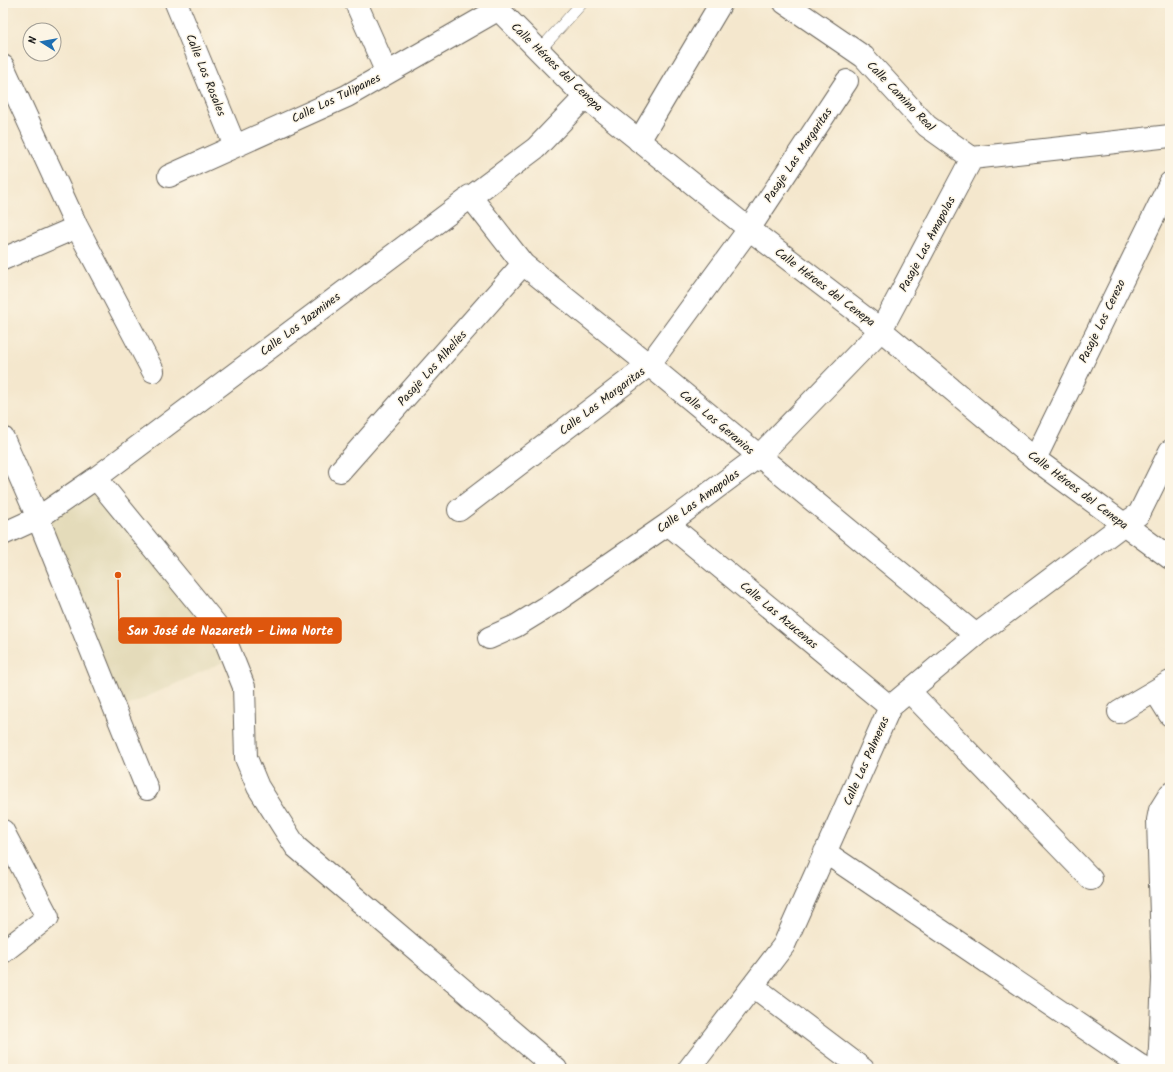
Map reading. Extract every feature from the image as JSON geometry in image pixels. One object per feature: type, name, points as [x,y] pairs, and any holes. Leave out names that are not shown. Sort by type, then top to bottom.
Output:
[{"type":"street","name":"Calle Los Rosales","points":[[176,3],[235,146]]},
{"type":"street","points":[[356,3],[387,73]]},
{"type":"street","points":[[639,141],[721,3]]},
{"type":"street","name":"Calle Camino Real","points":[[785,3],[864,57],[927,126],[972,158]]},
{"type":"street","name":"Calle Los Tulipanes","points":[[169,176],[347,96],[495,6]]},
{"type":"street","name":"Calle Héroes del Cenepa","points":[[495,6],[585,97],[749,229],[881,330],[1035,459],[1170,558]]},
{"type":"street","points":[[3,66],[77,227],[153,371]]},
{"type":"street","name":"Pasaje Las Margaritas","points":[[749,229],[847,81]]},
{"type":"street","name":"Calle Los Jazmines","points":[[3,534],[38,518],[96,478],[536,148],[585,97]]},
{"type":"street","points":[[972,158],[1170,136]]},
{"type":"street","name":"Pasaje Las Amapolas","points":[[881,330],[972,158]]},
{"type":"street","name":"Pasaje Los Cerezo","points":[[1035,459],[1170,183]]},
{"type":"street","name":"Calle Los Geranios","points":[[470,196],[524,264],[649,365],[976,635]]},
{"type":"street","points":[[3,259],[77,227]]},
{"type":"street","name":"Calle Las Margaritas","points":[[459,510],[649,365],[749,229]]},
{"type":"street","name":"Pasaje Los Alhelíes","points":[[340,471],[524,264]]},
{"type":"street","name":"Calle Las Amapolas","points":[[489,638],[516,626],[555,602],[668,524],[759,456],[881,330]]},
{"type":"street","points":[[3,438],[38,518],[147,789]]},
{"type":"street","name":"Calle Las Palmeras","points":[[689,1069],[784,945],[890,707],[976,635],[1139,514],[1170,451]]},
{"type":"street","points":[[96,478],[222,632],[244,687],[246,758],[258,787],[296,847],[556,1069]]},
{"type":"street","name":"Calle Las Azucenas","points":[[668,524],[890,707]]},
{"type":"street","points":[[1119,712],[1162,687],[1170,715]]},
{"type":"street","points":[[909,691],[1091,879]]},
{"type":"street","points":[[1159,1069],[1163,980],[1158,820],[1160,810],[1170,794]]},
{"type":"street","points":[[3,831],[48,917],[3,952]]},
{"type":"street","points":[[826,852],[1145,1069]]},
{"type":"street","points":[[753,986],[863,1069]]},
{"type":"lane","points":[[539,51],[582,3]]},
{"type":"shaded area","points":[[96,478],[232,658],[118,710],[38,518]]},
{"type":"place","name":"San José de Nazareth - Lima Norte","points":[[118,575]]}]
